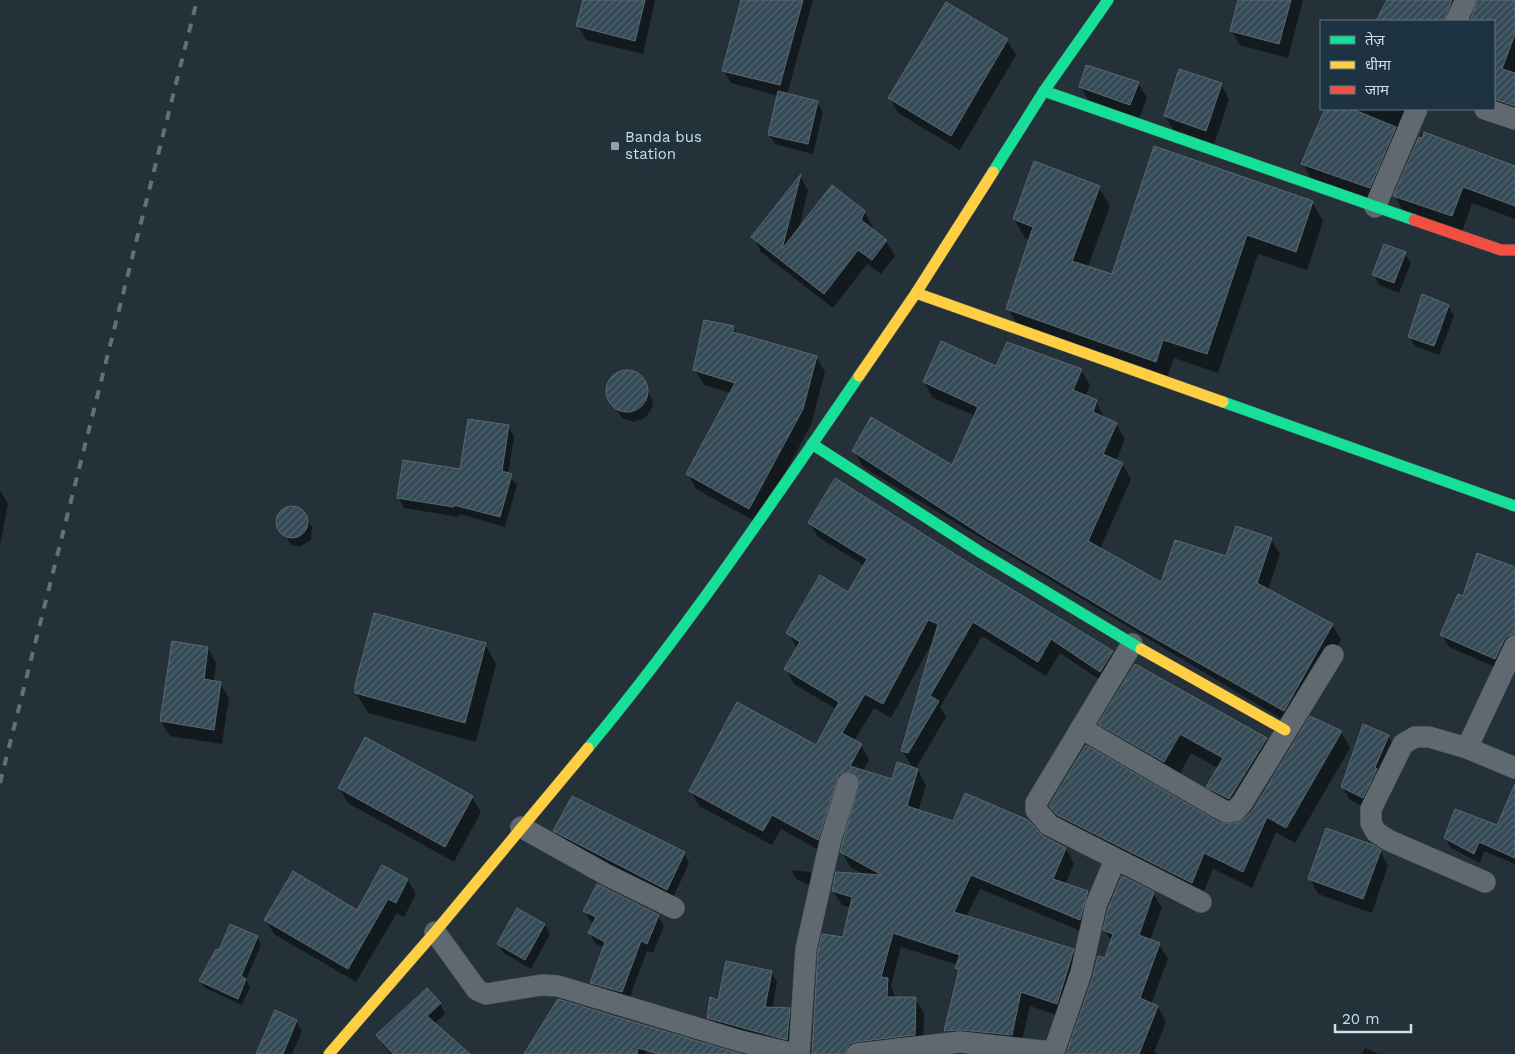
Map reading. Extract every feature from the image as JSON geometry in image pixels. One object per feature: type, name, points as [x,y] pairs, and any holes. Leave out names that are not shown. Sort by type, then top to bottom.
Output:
[{"type":"main road","points":[[329,1054],[434,932],[620,709],[755,528],[916,293],[1044,91],[1108,0]]},
{"type":"main road","points":[[1044,91],[1501,250],[1515,250]]},
{"type":"main road","points":[[916,293],[1515,506]]},
{"type":"main road","points":[[812,444],[980,552],[1132,644],[1285,730]]},
{"type":"street","points":[[1456,20],[1466,0]]},
{"type":"street","points":[[1375,207],[1417,110]]},
{"type":"street","points":[[1488,110],[1515,119]]},
{"type":"street","points":[[1132,644],[1036,803],[1036,810],[1049,825],[1201,902]]},
{"type":"street","points":[[1467,748],[1515,646]]},
{"type":"street","points":[[1081,728],[1226,812],[1235,811],[1242,803],[1332,655]]},
{"type":"street","points":[[1485,882],[1388,840],[1376,832],[1370,823],[1371,809],[1403,744],[1415,737],[1429,736],[1467,748],[1515,768]]},
{"type":"street","points":[[799,1054],[806,949],[830,842],[848,783]]},
{"type":"street","points":[[521,827],[607,875],[674,908]]},
{"type":"street","points":[[858,1054],[959,1048],[1052,1053],[1081,973],[1096,905],[1115,860]]},
{"type":"street","points":[[434,932],[469,983],[477,990],[486,994],[542,985],[558,986],[740,1041],[794,1054]]},
{"type":"building","points":[[583,0],[645,0],[635,41],[576,26]]},
{"type":"building","points":[[741,0],[803,0],[780,85],[722,71]]},
{"type":"building","points":[[1238,0],[1291,0],[1279,44],[1230,31]]},
{"type":"building","points":[[1387,0],[1452,0],[1444,20],[1377,20]]},
{"type":"building","points":[[1478,0],[1515,0],[1515,34],[1502,69],[1515,73],[1515,106],[1495,99],[1495,20],[1470,20]]},
{"type":"building","points":[[946,2],[1008,39],[951,136],[888,98]]},
{"type":"building","points":[[1086,65],[1139,82],[1130,105],[1079,87]]},
{"type":"building","points":[[1179,69],[1222,83],[1206,131],[1164,116]]},
{"type":"building","points":[[778,91],[818,101],[808,144],[768,135]]},
{"type":"building","points":[[1325,110],[1354,110],[1396,127],[1370,188],[1301,164]]},
{"type":"building","points":[[1424,132],[1515,166],[1515,206],[1463,187],[1452,216],[1393,196],[1419,137],[1422,138]]},
{"type":"building","points":[[1154,146],[1313,201],[1296,252],[1247,235],[1207,354],[1163,340],[1156,362],[1006,309],[1033,227],[1013,219],[1034,161],[1100,186],[1072,261],[1112,274]]},
{"type":"building","points":[[801,174],[782,249],[832,185],[865,211],[861,220],[887,240],[872,260],[858,250],[824,294],[751,237]]},
{"type":"building","points":[[1384,244],[1406,252],[1394,283],[1372,275]]},
{"type":"building","points":[[1422,294],[1449,305],[1434,346],[1408,337]]},
{"type":"building","points":[[704,320],[734,326],[733,332],[817,356],[803,409],[749,509],[686,474],[735,383],[693,370]]},
{"type":"building","points":[[941,341],[996,366],[1007,342],[1082,369],[1073,390],[1097,400],[1093,412],[1117,423],[1103,454],[1123,463],[1088,541],[1161,582],[1175,540],[1226,556],[1236,526],[1272,538],[1257,583],[1333,624],[1284,711],[1140,630],[988,539],[852,451],[871,417],[952,465],[978,407],[923,382]]},
{"type":"building","points":[[623,370],[631,370],[642,376],[648,391],[642,406],[631,412],[623,412],[612,406],[606,395],[606,387],[612,376]]},
{"type":"building","points":[[468,419],[509,425],[502,471],[512,474],[500,517],[454,505],[454,507],[397,498],[403,460],[460,469]]},
{"type":"building","points":[[835,478],[1113,651],[1100,672],[1051,639],[1038,662],[973,622],[930,696],[939,701],[908,753],[901,751],[938,624],[928,620],[883,704],[865,694],[842,733],[862,744],[850,766],[892,779],[897,762],[918,769],[907,806],[953,821],[965,793],[1028,820],[1043,836],[1066,848],[1053,879],[1088,891],[1080,920],[971,875],[954,912],[1074,949],[1057,1004],[1021,992],[1012,1035],[961,1030],[944,1031],[959,969],[955,968],[960,955],[893,933],[881,977],[888,978],[887,997],[916,997],[915,1035],[855,1042],[849,1044],[845,1054],[812,1054],[818,951],[822,934],[843,937],[852,897],[832,891],[836,872],[882,875],[840,852],[860,780],[851,771],[839,774],[818,840],[772,815],[763,831],[689,791],[737,702],[816,745],[839,702],[784,669],[800,642],[786,633],[820,575],[848,592],[867,559],[808,523]]},
{"type":"building","points":[[292,506],[298,507],[303,511],[307,516],[307,528],[303,533],[298,537],[292,538],[286,537],[281,533],[277,528],[276,522],[277,516],[281,511],[286,507]]},
{"type":"building","points":[[1477,553],[1515,567],[1515,634],[1508,636],[1504,640],[1495,659],[1440,635],[1458,594],[1463,596]]},
{"type":"building","points":[[374,613],[486,643],[465,723],[355,693],[355,685]]},
{"type":"building","points":[[172,641],[208,647],[204,679],[221,682],[214,730],[160,721]]},
{"type":"building","points":[[1135,664],[1267,738],[1229,799],[1206,787],[1223,758],[1180,734],[1164,762],[1098,724]]},
{"type":"building","points":[[1310,716],[1342,731],[1286,828],[1267,817],[1243,872],[1204,853],[1192,883],[1057,815],[1049,806],[1086,745],[1220,823],[1237,823],[1253,810]]},
{"type":"building","points":[[1363,724],[1389,735],[1375,767],[1377,769],[1363,798],[1341,787]]},
{"type":"building","points":[[365,737],[473,796],[445,847],[338,788]]},
{"type":"building","points":[[1515,784],[1515,858],[1479,842],[1474,854],[1444,838],[1455,809],[1497,825]]},
{"type":"building","points":[[572,796],[685,852],[667,890],[553,831]]},
{"type":"building","points":[[1326,828],[1373,845],[1381,850],[1363,899],[1308,879]]},
{"type":"building","points":[[382,865],[408,879],[396,903],[388,899],[348,969],[264,920],[293,871],[357,910]]},
{"type":"building","points":[[1122,876],[1154,892],[1139,935],[1160,943],[1140,998],[1158,1006],[1139,1054],[1066,1054],[1093,977],[1098,956],[1105,958],[1113,934],[1103,930],[1108,909]]},
{"type":"building","points":[[597,884],[659,915],[647,944],[641,941],[622,992],[590,983],[605,942],[588,933],[596,917],[583,911]]},
{"type":"building","points":[[517,908],[545,924],[525,960],[497,944]]},
{"type":"building","points":[[230,924],[258,936],[241,976],[246,979],[238,999],[199,981],[216,949],[219,950]]},
{"type":"building","points":[[726,961],[772,971],[765,1007],[790,1008],[787,1040],[707,1018],[710,997],[718,1000]]},
{"type":"building","points":[[427,988],[441,1003],[427,1016],[470,1054],[393,1054],[376,1035]]},
{"type":"building","points":[[558,999],[741,1054],[660,1054],[638,1048],[637,1054],[524,1054]]},
{"type":"building","points":[[275,1010],[297,1020],[283,1054],[256,1054]]},
{"type":"railway","points":[[0,783],[197,0]]},
{"type":"traffic: fast","points":[[993,172],[1044,91],[1108,0]]},
{"type":"traffic: fast","points":[[1044,91],[1414,220]]},
{"type":"traffic: fast","points":[[588,748],[694,612],[859,376]]},
{"type":"traffic: fast","points":[[1223,402],[1515,506]]},
{"type":"traffic: fast","points":[[812,444],[980,552],[1141,649]]},
{"type":"traffic: slow","points":[[859,376],[916,293],[993,172]]},
{"type":"traffic: slow","points":[[916,293],[1223,402]]},
{"type":"traffic: slow","points":[[1141,649],[1285,730]]},
{"type":"traffic: slow","points":[[329,1054],[435,932],[588,748]]},
{"type":"traffic: jam","points":[[1414,220],[1501,250],[1515,250]]},
{"type":"place","name":"Banda bus station","points":[[615,146]]}]
